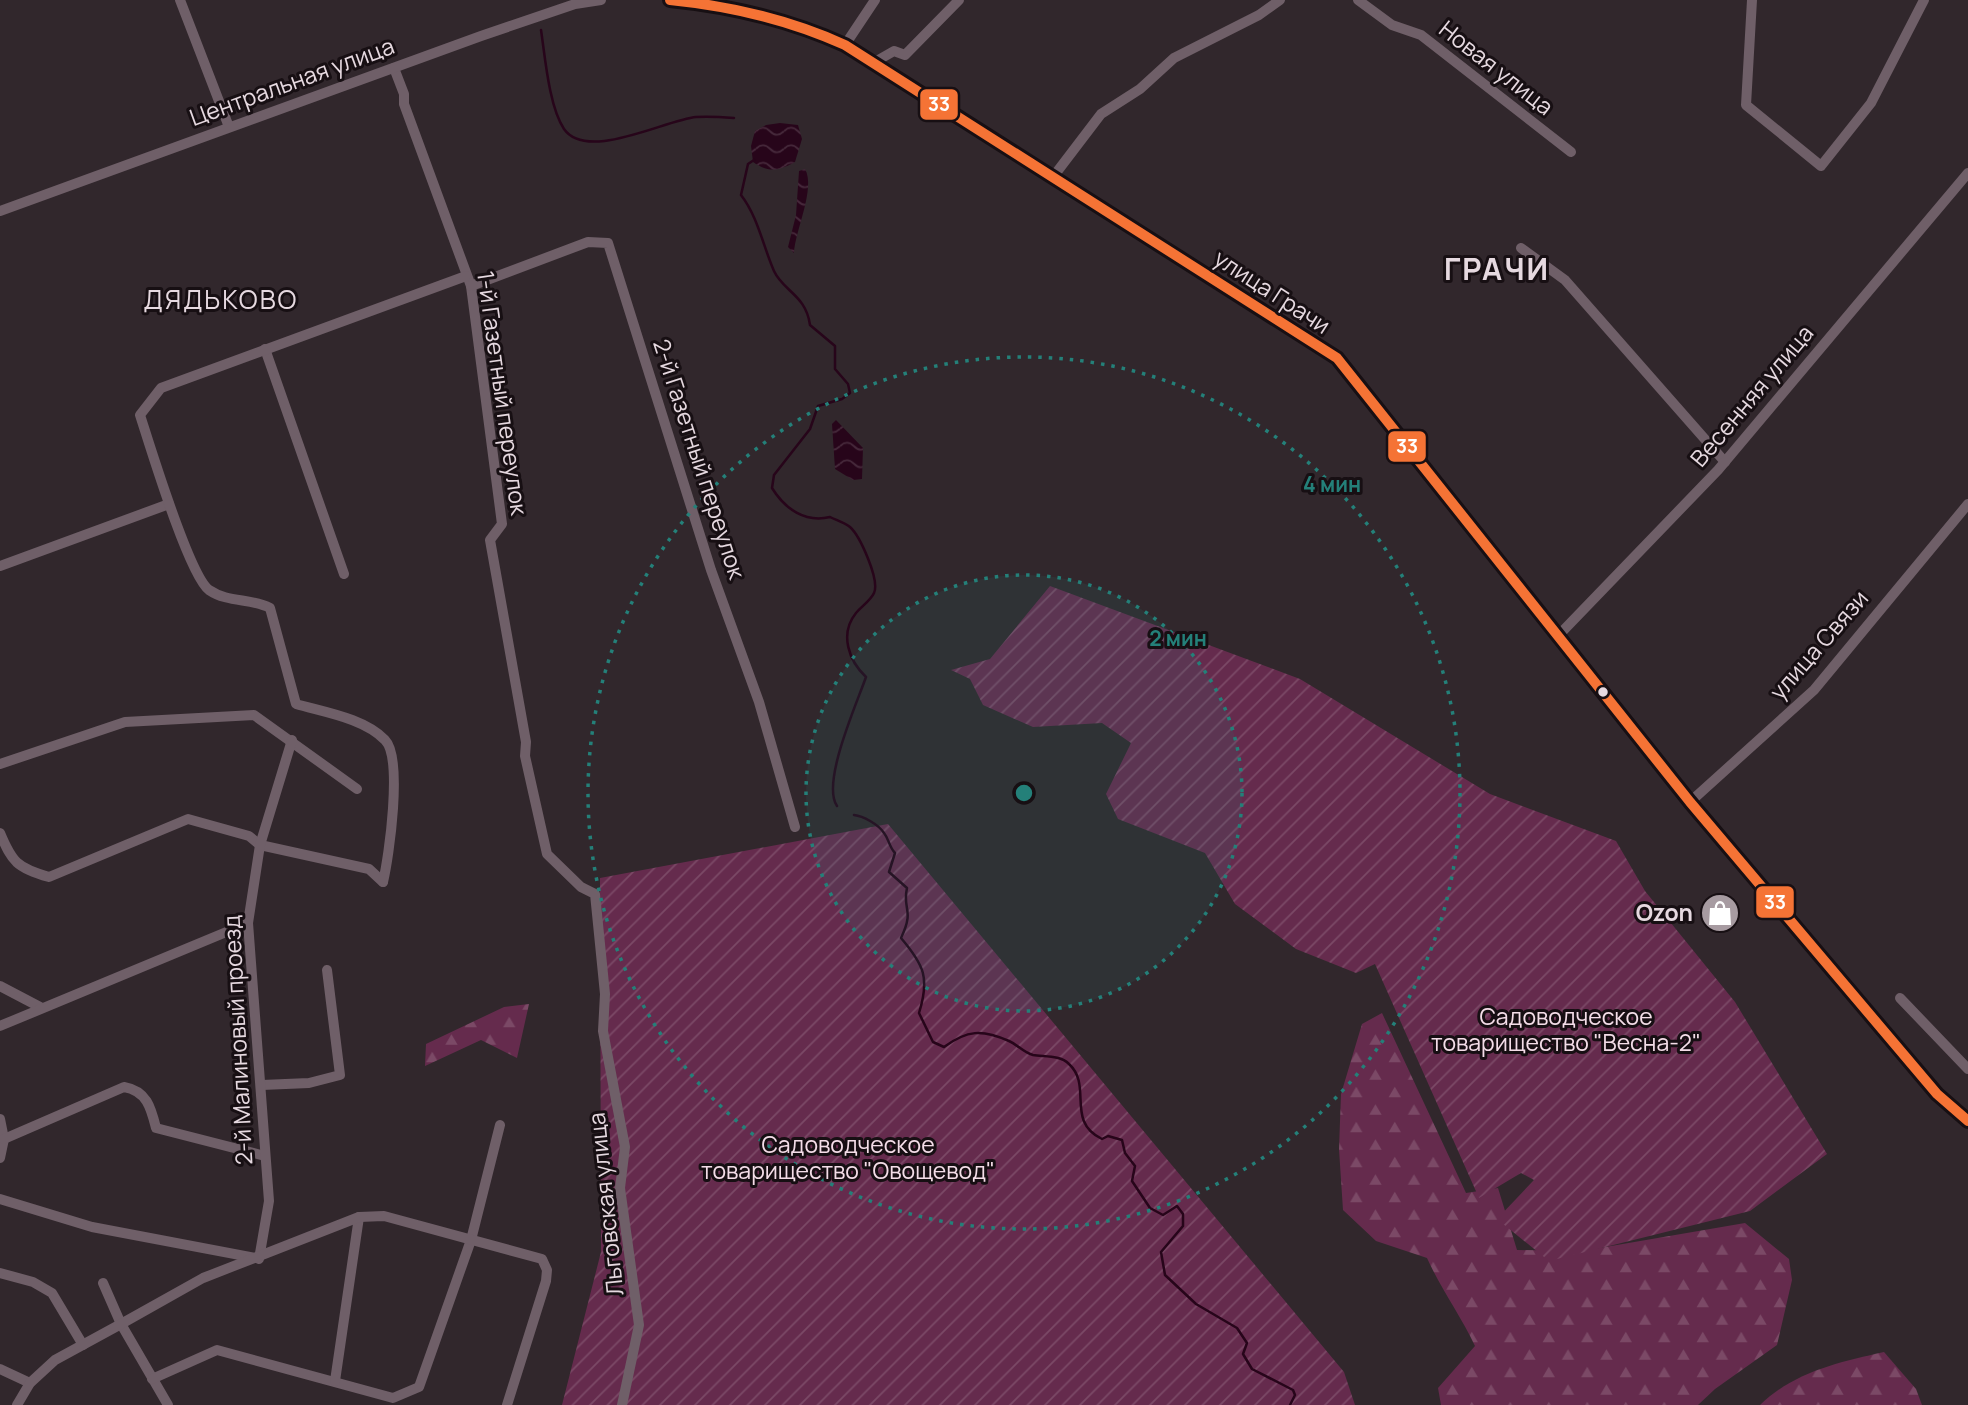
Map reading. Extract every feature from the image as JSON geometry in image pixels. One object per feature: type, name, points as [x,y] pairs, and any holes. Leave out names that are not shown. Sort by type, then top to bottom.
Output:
[{"type":"street","points":[[180,0],[229,127]]},
{"type":"street","name":"Центральная улица","points":[[0,211],[532,19],[575,4],[601,0]]},
{"type":"street","points":[[670,0],[702,3],[805,27],[845,45],[875,0]]},
{"type":"street","points":[[873,63],[894,51],[905,55],[960,0]]},
{"type":"street","points":[[1053,177],[1101,114],[1140,89],[1174,58],[1259,15],[1280,0]]},
{"type":"street","name":"Новая улица","points":[[1358,0],[1392,25],[1421,36],[1571,152]]},
{"type":"street","points":[[1752,0],[1746,105],[1821,166],[1871,103],[1924,0]]},
{"type":"street","name":"улица Грачи","points":[[845,45],[1337,358],[1689,802],[1937,1094],[1968,1121]]},
{"type":"street","name":"1-й Газетный переулок","points":[[394,68],[404,94],[404,104],[468,281],[502,524],[490,540],[526,741],[525,756],[547,854]]},
{"type":"street","name":"Весенняя улица","points":[[1557,637],[1725,462],[1968,173]]},
{"type":"street","name":"2-й Газетный переулок","points":[[468,281],[589,242],[608,243],[711,570],[759,702],[795,827]]},
{"type":"street","points":[[1521,248],[1565,280],[1725,462]]},
{"type":"street","points":[[0,833],[10,858],[26,870],[49,877],[187,819],[250,836],[260,845],[369,869],[383,882],[394,814],[391,753],[386,740],[354,722],[296,704],[270,608],[259,602],[225,598],[208,589],[199,576],[169,503],[140,415],[161,388],[265,349],[468,281]]},
{"type":"street","points":[[265,349],[344,574]]},
{"type":"street","points":[[0,566],[169,503]]},
{"type":"street","name":"улица Связи","points":[[1689,802],[1814,690],[1968,504]]},
{"type":"street","points":[[0,764],[125,722],[254,715],[357,789]]},
{"type":"street","name":"2-й Малиновый проезд","points":[[259,1259],[269,1201],[248,923],[260,845],[292,740]]},
{"type":"street","name":"Льговская улица","points":[[547,854],[581,887],[595,894],[604,993],[603,1031],[625,1147],[620,1188],[639,1325],[622,1405]]},
{"type":"street","points":[[0,1026],[40,1007],[248,923]]},
{"type":"street","points":[[262,1085],[309,1083],[340,1075],[327,970]]},
{"type":"street","points":[[0,986],[40,1007]]},
{"type":"street","points":[[1900,998],[1968,1069]]},
{"type":"street","points":[[4,1139],[124,1087],[135,1088],[149,1100],[156,1128],[265,1156]]},
{"type":"street","points":[[0,1119],[4,1139],[0,1158]]},
{"type":"street","points":[[152,1379],[217,1350],[393,1398],[419,1387],[471,1240],[499,1125]]},
{"type":"street","points":[[0,1199],[92,1227],[259,1259]]},
{"type":"street","points":[[17,1405],[30,1383],[55,1360],[203,1278],[259,1259],[359,1217],[384,1216],[542,1259],[548,1270],[546,1281],[507,1405]]},
{"type":"street","points":[[335,1381],[359,1217]]},
{"type":"street","points":[[0,1273],[33,1282],[52,1293],[83,1345]]},
{"type":"street","points":[[103,1283],[121,1324],[168,1405]]},
{"type":"street","points":[[0,1368],[30,1383]]},
{"type":"green space","name":"Садоводческое товарищество \"Весна-2\"","points":[[1050,586],[1300,679],[1490,794],[1616,841],[1645,891],[1735,1002],[1827,1154],[1750,1211],[1549,1261],[1497,1219],[1534,1180],[1521,1173],[1479,1198],[1375,964],[1356,973],[1296,949],[1235,904],[1205,853],[1118,819],[1106,794],[1131,743],[1102,723],[1033,727],[983,705],[970,679],[951,670],[990,659]]},
{"type":"green space","name":"Садоводческое товарищество \"Овощевод\"","points":[[888,824],[1344,1372],[1355,1405],[562,1405],[601,1252],[600,878]]},
{"type":"green space","points":[[529,1004],[517,1058],[481,1040],[425,1066],[426,1044],[504,1007]]},
{"type":"green space","points":[[1382,1013],[1466,1193],[1498,1188],[1517,1250],[1582,1251],[1745,1223],[1789,1259],[1792,1280],[1777,1345],[1715,1389],[1698,1405],[1441,1405],[1438,1388],[1475,1346],[1427,1258],[1376,1241],[1343,1210],[1339,1149],[1341,1094],[1362,1024]]},
{"type":"green space","points":[[1884,1352],[1916,1389],[1922,1405],[1760,1405],[1802,1376],[1834,1364]]},
{"type":"water","points":[[766,125],[798,125],[802,139],[795,162],[778,169],[764,168],[753,162],[751,146],[755,131]]},
{"type":"water","points":[[805,169],[808,177],[807,198],[794,253],[788,247],[796,215],[799,171]]},
{"type":"water","points":[[836,420],[863,448],[862,479],[853,480],[835,469],[832,424]]},
{"type":"waterway","points":[[541,30],[548,81],[555,108],[564,129],[575,138],[608,140],[696,117],[734,118]]},
{"type":"waterway","points":[[754,160],[748,164],[741,195],[752,213],[778,278],[804,307],[810,325],[835,346],[835,369],[848,384],[850,393],[842,399],[818,406],[810,429],[774,475],[772,488],[796,513],[812,518],[830,517],[850,527],[864,548],[874,578],[874,593],[856,613],[848,630],[851,655],[866,677],[837,762],[833,795],[837,806]]},
{"type":"waterway","points":[[854,815],[878,827],[886,835],[895,853],[889,872],[907,888],[908,915],[901,938],[915,956],[923,973],[924,990],[919,1013],[933,1042],[944,1047],[968,1034],[991,1034],[1030,1054],[1057,1058],[1069,1064],[1079,1082],[1082,1113],[1091,1132],[1102,1139],[1108,1136],[1122,1140],[1125,1153],[1135,1166],[1132,1181],[1150,1208],[1163,1215],[1177,1206],[1183,1214],[1183,1226],[1161,1252],[1165,1275],[1196,1304],[1237,1328],[1247,1343],[1243,1354],[1252,1369],[1293,1390],[1295,1395],[1290,1405]]},
{"type":"transit line","name":"33","points":[[670,0],[759,15],[803,28],[845,45],[1337,358],[1690,802],[1937,1094],[1968,1121]]},
{"type":"place","name":"Ozon","points":[[1720,913]]},
{"type":"district","name":"ГРАЧИ","points":[[1497,270]]},
{"type":"district","name":"ДЯДЬКОВО","points":[[221,300]]}]
